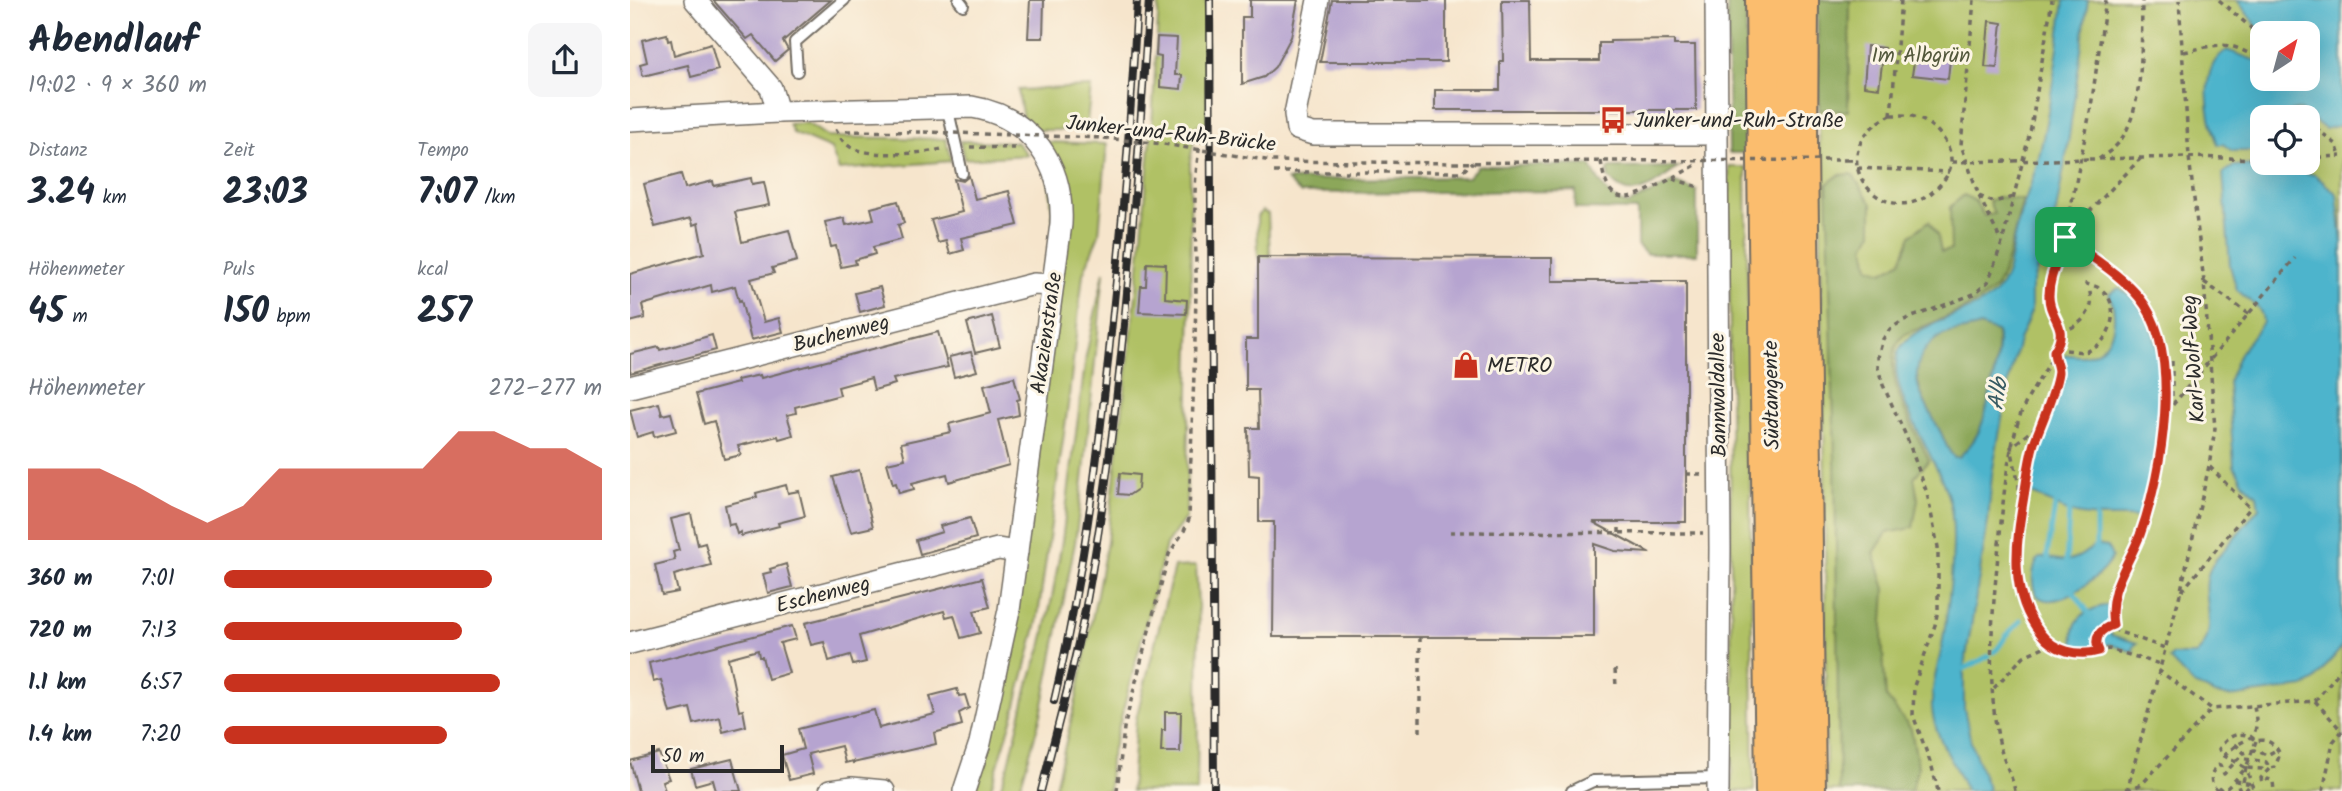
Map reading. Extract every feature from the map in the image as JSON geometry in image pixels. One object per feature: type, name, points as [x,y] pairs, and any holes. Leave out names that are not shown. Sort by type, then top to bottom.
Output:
[{"type":"highway","name":"Südtangente","points":[[1765,0],[1775,791]]},
{"type":"highway","name":"Südtangente","points":[[1800,0],[1798,149],[1806,791]]},
{"type":"street","points":[[695,0],[771,88],[778,112]]},
{"type":"street","points":[[1318,0],[1295,114],[1297,129],[1313,134],[1716,143]]},
{"type":"street","name":"Bannwaldallee","points":[[1716,0],[1720,533],[1718,785]]},
{"type":"street","name":"Akazienstraße","points":[[630,120],[778,112],[972,107],[999,115],[1025,131],[1036,142],[1053,169],[1061,198],[1060,224],[1009,610],[980,743],[964,791]]},
{"type":"street","name":"Buchenweg","points":[[630,387],[1034,284],[1052,285]]},
{"type":"street","name":"Eschenweg","points":[[630,643],[998,549],[1017,552]]},
{"type":"street","points":[[830,791],[852,788],[884,791]]},
{"type":"lane","points":[[797,71],[795,42],[844,0]]},
{"type":"lane","points":[[947,106],[962,173]]},
{"type":"lane","points":[[1572,791],[1593,780],[1660,785],[1718,785]]},
{"type":"path","points":[[1891,115],[1901,0]]},
{"type":"path","points":[[1974,0],[1961,145],[1979,196],[2002,243]]},
{"type":"path","points":[[1938,791],[1913,715],[1914,686],[1936,625],[1938,547],[1927,493],[1883,385],[1878,357],[1883,339],[1890,329],[1903,320],[1952,304],[1984,288],[1995,267],[2031,128],[2052,0]]},
{"type":"path","points":[[2015,791],[2000,747],[1993,689],[1992,617],[2005,487],[2011,447],[2027,398],[2059,344],[2061,331],[2050,306],[2049,293],[2065,237],[2091,107],[2106,0]]},
{"type":"path","points":[[2099,159],[2118,144],[2129,128],[2141,59],[2142,0]]},
{"type":"path","name":"Karl-Wolf-Weg","points":[[2127,791],[2180,594],[2210,466],[2215,429],[2204,282],[2189,156],[2179,0]]},
{"type":"path","points":[[2218,0],[2250,27]]},
{"type":"path","points":[[2184,52],[2217,45],[2232,46],[2250,54]]},
{"type":"path","points":[[1891,115],[1918,118],[1933,128],[1950,148],[1952,162],[1949,172],[1938,187],[1922,200],[1903,205],[1886,202],[1870,191],[1859,176],[1855,160],[1866,133],[1875,123],[1891,115]]},
{"type":"path","points":[[836,129],[846,145],[856,150],[909,154],[956,146],[1011,149],[1036,142]]},
{"type":"path","name":"Junker-und-Ruh-Brücke","points":[[842,131],[1103,138],[1163,144],[1245,158],[1294,162],[1473,162]]},
{"type":"path","points":[[2320,131],[2336,144],[2341,156],[2320,157]]},
{"type":"path","points":[[1117,791],[1124,728],[1154,611],[1170,554],[1189,519],[1195,282],[1194,209],[1196,160],[1202,136]]},
{"type":"path","points":[[1601,161],[1604,181],[1610,190],[1625,198],[1634,197],[1671,178],[1716,143]]},
{"type":"path","points":[[1952,162],[2189,156],[2250,158]]},
{"type":"path","points":[[2065,237],[2141,158]]},
{"type":"path","points":[[1274,172],[1462,172],[1473,162],[1855,160]]},
{"type":"path","points":[[1857,169],[1949,172]]},
{"type":"path","points":[[1671,178],[1704,190],[1717,205]]},
{"type":"path","points":[[1979,196],[1993,202],[2014,197]]},
{"type":"path","points":[[2065,237],[2100,261],[2140,298],[2157,328],[2163,360],[2165,411],[2159,466],[2135,547],[2113,596],[2111,625],[2121,633],[2165,648]]},
{"type":"path","points":[[2165,411],[2295,258]]},
{"type":"path","points":[[2204,282],[2249,314]]},
{"type":"path","points":[[2054,351],[2087,351],[2107,335],[2112,318],[2111,303],[2101,289],[2082,283]]},
{"type":"path","points":[[2061,331],[2078,325],[2087,312],[2091,304],[2091,286]]},
{"type":"path","points":[[2019,514],[2033,448],[2058,372],[2054,351]]},
{"type":"path","points":[[2163,360],[2172,360],[2172,399],[2175,402]]},
{"type":"path","points":[[2011,447],[2041,424]]},
{"type":"path","points":[[2011,447],[2019,486],[2017,569],[2022,600],[2032,622],[2050,644],[2075,652],[2113,649],[2161,659]]},
{"type":"path","points":[[2180,594],[2250,508],[2210,466]]},
{"type":"path","points":[[1619,522],[1619,533]]},
{"type":"path","points":[[1450,533],[1720,533]]},
{"type":"path","points":[[2098,650],[2098,634],[2111,625]]},
{"type":"path","points":[[1420,637],[1420,734]]},
{"type":"path","points":[[1993,689],[2024,656],[2050,644]]},
{"type":"path","points":[[1615,668],[1616,687]]},
{"type":"path","points":[[2158,670],[2212,709],[2315,701],[2342,668]]},
{"type":"path","points":[[2315,701],[2342,731],[2333,742],[2323,791]]},
{"type":"path","points":[[2243,782],[2248,760],[2254,750],[2257,727],[2253,706]]},
{"type":"path","points":[[2127,791],[2142,784],[2212,709]]},
{"type":"path","points":[[2254,739],[2245,734],[2235,734],[2225,740],[2219,749],[2221,754],[2234,763],[2246,768],[2262,769],[2264,772]]},
{"type":"path","points":[[2224,756],[2235,744],[2254,739],[2269,742],[2280,754],[2279,763],[2264,772],[2262,782],[2268,779],[2273,781],[2274,791]]},
{"type":"path","points":[[2235,744],[2244,753],[2254,750],[2267,755],[2278,750]]},
{"type":"path","points":[[2262,752],[2263,746]]},
{"type":"path","points":[[2246,768],[2228,790],[2222,787],[2218,791],[2211,782],[2216,766],[2220,765],[2224,774],[2239,758],[2266,762],[2270,768]]},
{"type":"path","points":[[2246,768],[2254,791]]},
{"type":"path","points":[[2236,781],[2251,784]]},
{"type":"path","points":[[2236,781],[2242,791],[2251,784]]},
{"type":"green space","points":[[1159,0],[1206,0],[1207,122],[1197,125],[1190,161],[1191,302],[1186,517],[1166,545],[1110,760],[1109,791],[1054,791],[1077,696],[1107,542],[1138,278],[1152,125]]},
{"type":"green space","points":[[1727,0],[1746,0],[1746,153],[1729,153]]},
{"type":"green space","points":[[1817,0],[1850,0],[1848,111],[1819,110]]},
{"type":"green space","name":"Im Albgrün","points":[[1850,0],[2342,0],[2342,791],[1826,791],[1819,110],[1848,110]]},
{"type":"green space","points":[[1091,87],[1086,130],[1036,130],[1023,120],[1018,90]]},
{"type":"green space","points":[[807,123],[828,137],[946,139],[951,161],[839,170],[831,149],[793,133],[789,124]]},
{"type":"green space","points":[[960,141],[1016,142],[1028,155],[964,159]]},
{"type":"green space","points":[[1046,142],[1107,144],[1099,234],[1083,274],[1068,405],[1037,623],[1013,717],[990,791],[975,791],[985,756],[1059,289]]},
{"type":"green space","points":[[1590,165],[1610,195],[1629,204],[1673,182],[1697,191],[1697,254],[1646,254],[1637,245],[1637,210],[1575,209],[1576,191],[1300,193],[1287,180],[1468,177],[1478,166]]},
{"type":"green space","points":[[1679,167],[1644,190],[1635,192],[1617,186],[1608,177],[1608,170],[1611,168]]},
{"type":"green space","points":[[1729,167],[1746,167],[1754,791],[1732,791]]},
{"type":"green space","points":[[1852,174],[1872,204],[1872,233],[1865,246],[1869,267],[1883,272],[1901,261],[1911,235],[1929,221],[1938,237],[1941,252],[1951,250],[1950,207],[1964,195],[1975,201],[1984,216],[1994,214],[1989,201],[1998,197],[2023,200],[2003,273],[1993,290],[1968,307],[1903,336],[1895,349],[1893,364],[1900,398],[1929,460],[1914,477],[1918,499],[1913,528],[1887,533],[1874,553],[1885,589],[1882,638],[1886,697],[1911,729],[1918,767],[1911,791],[1839,791],[1835,461],[1827,184],[1839,175]]},
{"type":"green space","points":[[1262,211],[1268,214],[1270,258],[1258,258],[1257,216]]},
{"type":"green space","points":[[1104,272],[1075,543],[1041,715],[1019,791],[999,791],[1041,648],[1052,598],[1086,356]]},
{"type":"green space","points":[[1980,326],[1996,331],[1995,365],[1979,431],[1959,458],[1954,457],[1949,450],[1926,404],[1917,379],[1917,366],[1929,344],[1943,335]]},
{"type":"green space","points":[[1196,566],[1199,625],[1197,791],[1131,791],[1136,719],[1174,567]]},
{"type":"water","name":"Alb","points":[[2064,0],[2088,0],[2056,212],[2031,288],[2031,312],[2019,340],[2009,380],[1992,474],[1988,522],[1964,670],[1964,708],[1971,742],[1989,791],[1966,791],[1941,740],[1932,708],[1951,577],[1951,509],[1938,472],[1908,411],[1896,373],[1897,356],[1902,345],[1912,336],[1986,301],[2005,278],[2015,233],[2040,152]],"holes":[[[1980,326],[1997,332],[1996,366],[1982,423],[1970,445],[1959,457],[1954,457],[1920,392],[1917,373],[1919,363],[1929,345],[1947,333]]]},
{"type":"water","points":[[2237,0],[2342,0],[2342,125],[2325,129],[2320,125],[2320,105],[2250,105],[2250,151],[2232,151],[2223,144],[2218,145],[2211,122],[2208,81],[2218,58],[2227,50],[2250,59],[2250,91],[2320,91],[2320,21],[2253,21]]},
{"type":"water","points":[[2250,165],[2250,175],[2315,175],[2337,194],[2342,243],[2342,647],[2315,680],[2304,687],[2230,697],[2215,694],[2193,684],[2169,659],[2173,655],[2196,655],[2204,644],[2209,621],[2206,587],[2208,575],[2213,563],[2259,508],[2257,495],[2243,482],[2234,466],[2228,382],[2240,353],[2263,322],[2259,309],[2237,290],[2230,266],[2223,173],[2234,166]]},
{"type":"water","points":[[2119,288],[2139,306],[2153,331],[2160,362],[2160,430],[2141,518],[2076,514],[2026,493],[2046,418],[2064,373],[2062,357],[2093,353],[2108,341],[2114,323],[2109,294]]},
{"type":"water","points":[[2096,545],[2108,547],[2112,557],[2097,576],[2085,586],[2058,599],[2046,600],[2038,595],[2033,577],[2039,558],[2073,559]]},
{"type":"water","points":[[2108,605],[2111,635],[2137,643],[2133,647],[2134,652],[2109,644],[2091,650],[2075,649],[2074,631],[2079,619],[2091,610]]},
{"type":"building","points":[[713,0],[831,0],[783,41],[788,50],[775,61],[753,35],[747,39]]},
{"type":"building","points":[[1030,0],[1044,0],[1043,38],[1028,38]]},
{"type":"building","points":[[1250,0],[1298,0],[1291,37],[1275,67],[1264,77],[1242,84],[1242,17],[1250,17]]},
{"type":"building","points":[[1332,0],[1446,0],[1446,62],[1320,62]]},
{"type":"building","points":[[1502,0],[1530,0],[1531,61],[1599,61],[1599,43],[1610,41],[1674,40],[1674,45],[1695,45],[1696,110],[1435,110],[1435,90],[1500,90],[1500,61],[1503,61]]},
{"type":"building","points":[[1989,21],[2002,23],[1997,68],[1985,67]]},
{"type":"building","points":[[667,34],[674,55],[711,44],[718,70],[691,77],[688,65],[643,76],[640,64],[647,62],[642,40]]},
{"type":"building","points":[[1157,37],[1177,38],[1175,75],[1182,75],[1181,89],[1160,87],[1161,57],[1156,56]]},
{"type":"building","points":[[1867,46],[1884,48],[1879,88],[1864,86]]},
{"type":"building","points":[[1915,55],[1950,59],[1948,79],[1912,75]]},
{"type":"building","points":[[681,174],[685,188],[713,181],[714,186],[751,178],[752,184],[764,182],[769,205],[735,212],[742,242],[789,230],[797,261],[772,268],[774,273],[751,279],[764,322],[779,318],[783,332],[751,340],[735,286],[712,292],[711,285],[642,305],[645,318],[630,322],[630,274],[704,253],[698,223],[693,225],[691,218],[655,227],[644,184]]},
{"type":"building","points":[[969,176],[975,199],[1009,191],[1018,225],[961,238],[964,250],[950,254],[946,241],[938,243],[931,220],[962,212],[954,179],[963,181]]},
{"type":"building","points":[[898,201],[904,223],[898,225],[902,239],[873,247],[875,254],[855,260],[856,264],[841,267],[836,246],[831,247],[825,222],[844,218],[846,225],[874,219],[871,208]]},
{"type":"building","name":"METRO","points":[[1258,257],[1552,258],[1552,281],[1686,281],[1686,522],[1593,522],[1650,553],[1615,551],[1594,544],[1594,637],[1273,637],[1274,522],[1259,522],[1259,476],[1249,475],[1248,428],[1259,428],[1258,390],[1246,390],[1246,339],[1258,339]]},
{"type":"building","points":[[1147,263],[1166,264],[1165,298],[1187,300],[1186,314],[1139,312],[1141,286],[1146,286]]},
{"type":"building","points":[[880,287],[885,305],[860,312],[855,293]]},
{"type":"building","points":[[992,316],[1000,347],[975,353],[967,323]]},
{"type":"building","points":[[938,332],[948,367],[893,379],[895,384],[874,390],[871,378],[838,387],[840,395],[795,407],[796,413],[787,415],[793,435],[738,446],[741,455],[724,459],[714,421],[704,424],[696,394],[738,383],[737,380],[760,375],[761,378]]},
{"type":"building","points":[[712,335],[716,350],[630,373],[630,354],[659,347],[660,350]]},
{"type":"building","points":[[971,352],[977,371],[954,377],[949,357]]},
{"type":"building","points":[[1014,377],[1020,399],[1017,400],[1019,415],[998,420],[1009,465],[949,482],[947,474],[912,483],[914,489],[899,493],[896,483],[893,484],[887,463],[905,459],[901,443],[951,432],[949,424],[991,413],[984,385]]},
{"type":"building","points":[[659,403],[662,415],[671,413],[676,431],[654,437],[653,432],[637,437],[630,410]]},
{"type":"building","points":[[859,470],[873,527],[851,532],[833,477]]},
{"type":"building","points":[[1120,473],[1139,475],[1138,489],[1129,495],[1118,494]]},
{"type":"building","points":[[786,485],[788,493],[799,491],[805,516],[741,536],[741,532],[737,534],[734,524],[729,525],[725,505],[757,497],[756,493]]},
{"type":"building","points":[[691,514],[698,545],[705,543],[711,565],[674,575],[678,592],[662,595],[655,565],[675,560],[673,552],[679,550],[671,519]]},
{"type":"building","points":[[970,518],[976,538],[920,554],[916,540],[942,532],[940,526]]},
{"type":"building","points":[[786,564],[792,587],[768,593],[763,574]]},
{"type":"building","points":[[982,578],[990,607],[974,611],[980,633],[961,638],[954,615],[946,617],[944,611],[859,636],[866,662],[853,665],[850,655],[829,661],[824,642],[811,645],[805,623]]},
{"type":"building","points":[[792,626],[796,639],[780,643],[789,673],[768,679],[758,650],[728,658],[739,711],[743,710],[746,726],[723,732],[720,717],[694,724],[690,708],[670,713],[661,680],[653,682],[649,663]]},
{"type":"building","points":[[957,689],[959,696],[965,695],[969,708],[959,713],[962,725],[934,733],[936,744],[853,763],[845,763],[841,746],[808,754],[813,774],[789,780],[782,755],[803,749],[798,729],[874,710],[879,728],[935,714],[930,696]]},
{"type":"building","points":[[1165,712],[1181,712],[1180,752],[1161,752]]},
{"type":"building","points":[[659,753],[669,779],[662,781],[665,791],[638,791],[630,761]]},
{"type":"building","points":[[732,759],[741,791],[716,791],[713,780],[695,785],[691,769]]},
{"type":"waterway","points":[[2049,560],[2047,556],[2055,506]]},
{"type":"waterway","points":[[2066,565],[2069,512]]},
{"type":"waterway","points":[[2093,551],[2096,545],[2096,518]]},
{"type":"waterway","points":[[2070,587],[2091,616]]},
{"type":"waterway","points":[[1994,652],[2021,620]]},
{"type":"waterway","points":[[1964,669],[1989,656]]},
{"type":"railway","points":[[1054,701],[1075,602],[1104,402],[1124,189],[1137,0]]},
{"type":"railway","points":[[1041,791],[1082,624],[1110,451],[1126,301],[1149,0]]},
{"type":"railway","points":[[1210,0],[1214,791]]},
{"type":"place","name":"Junker-und-Ruh-Straße","points":[[1613,120]]},
{"type":"place","name":"METRO","points":[[1466,365]]},
{"type":"route","points":[[2065,237],[2115,273],[2140,298],[2157,328],[2165,377],[2163,435],[2150,503],[2142,530],[2115,589],[2111,604],[2113,625],[2107,626],[2098,634],[2096,644],[2099,651],[2085,653],[2066,651],[2050,644],[2044,638],[2026,611],[2017,569],[2019,514],[2033,448],[2058,372],[2054,351],[2059,344],[2061,331],[2050,306],[2049,293],[2065,237]]}]
